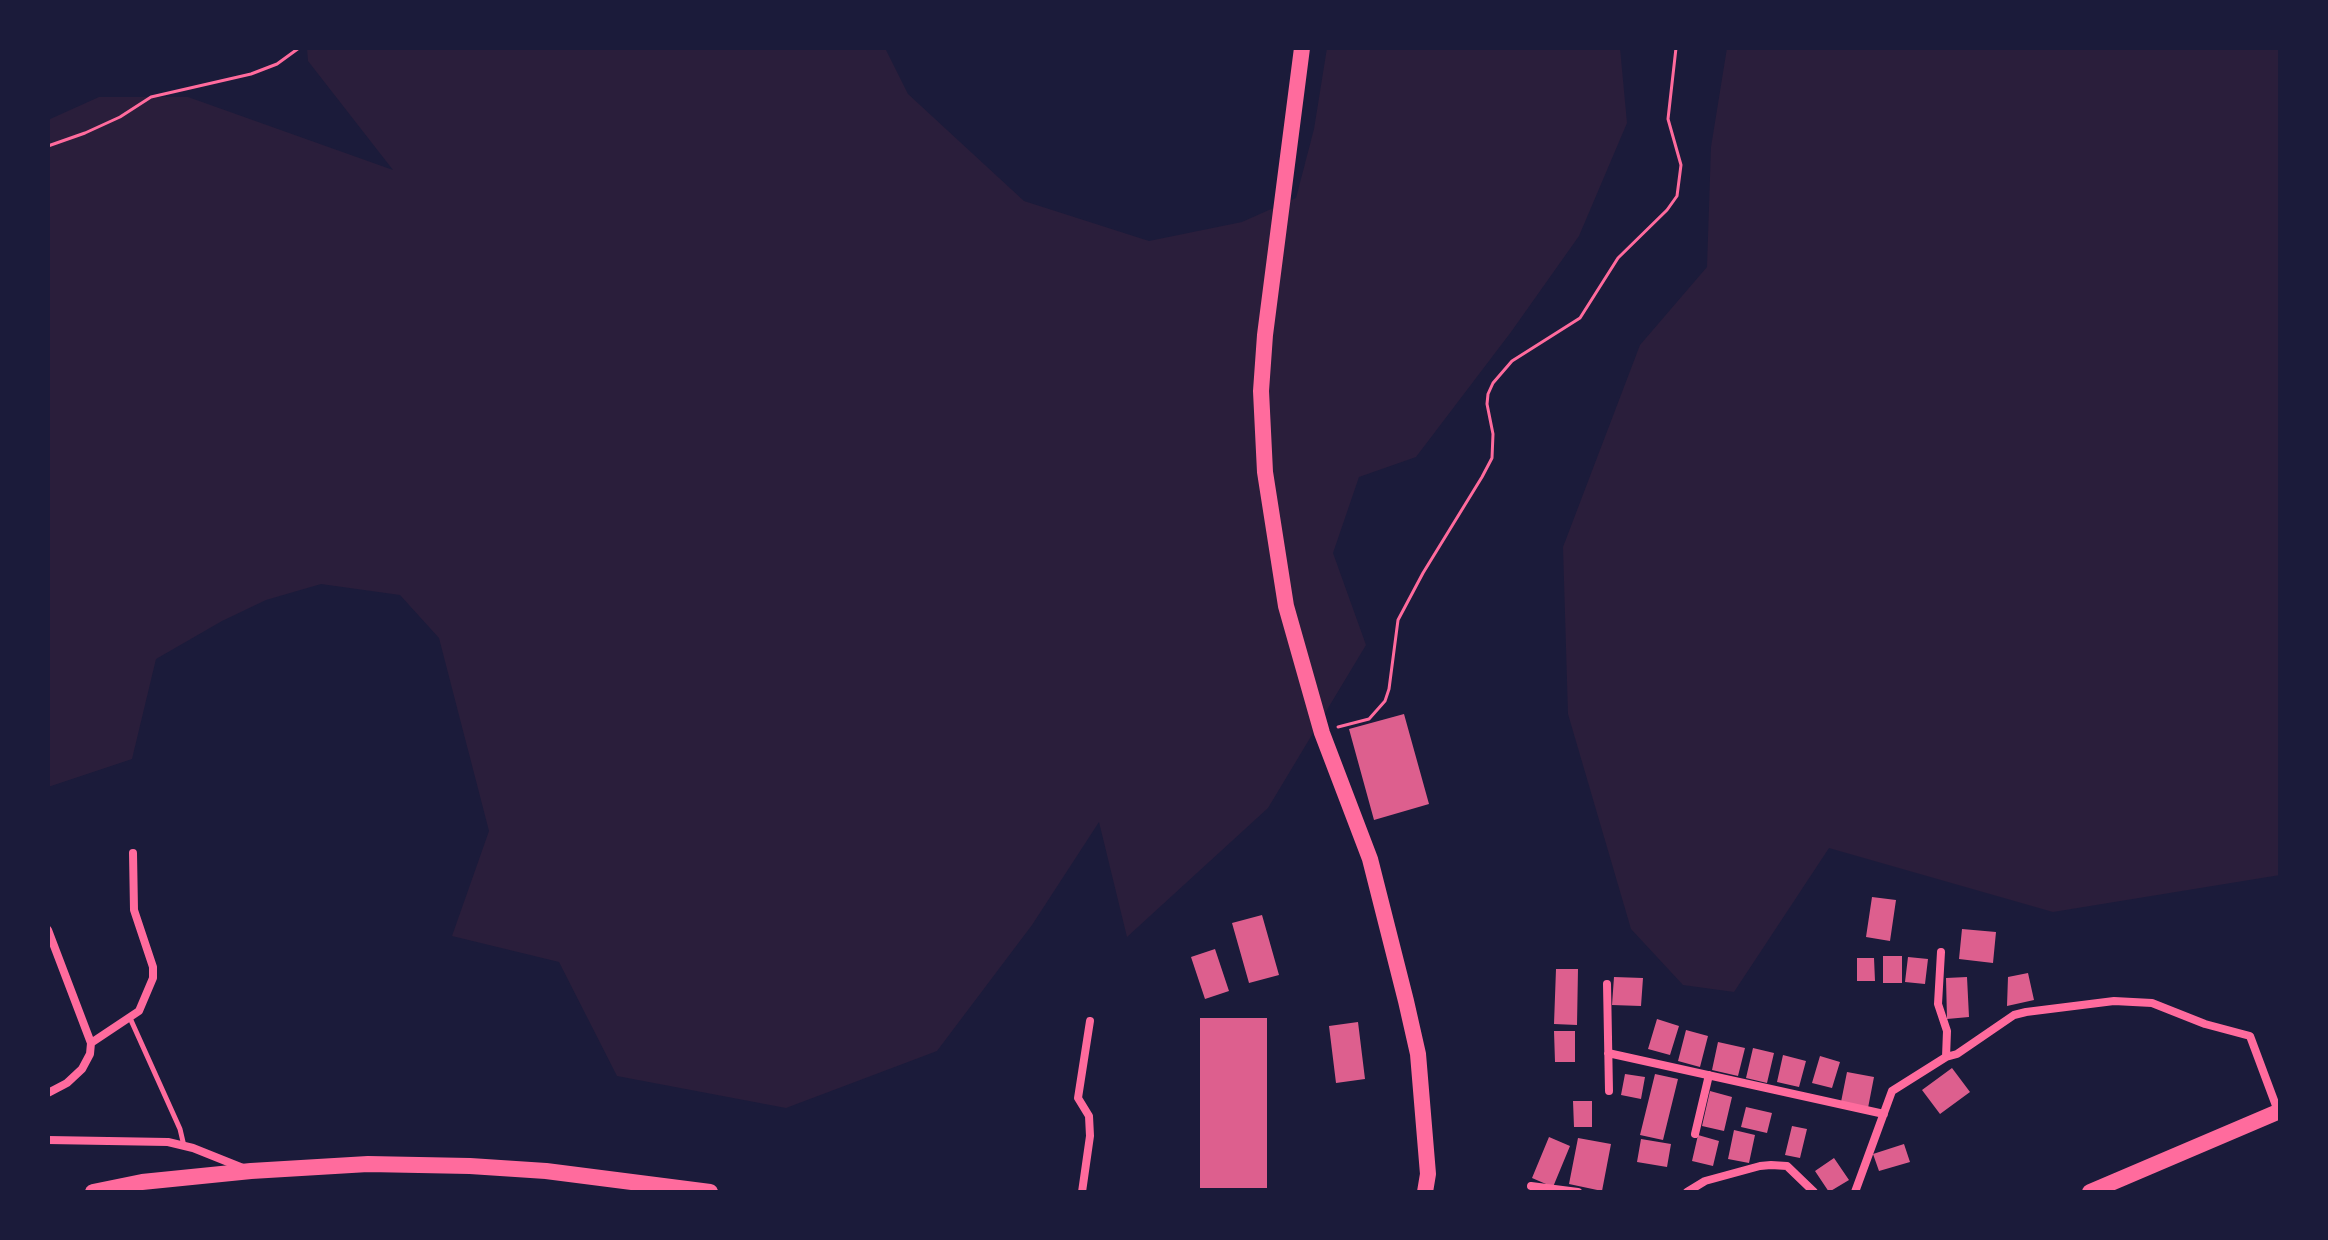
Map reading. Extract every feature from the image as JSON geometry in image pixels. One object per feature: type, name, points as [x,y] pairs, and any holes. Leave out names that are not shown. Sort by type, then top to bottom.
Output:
[{"type":"main road","points":[[1302,48],[1265,335],[1261,391],[1265,472],[1286,606],[1322,733],[1370,859],[1418,1054],[1428,1174],[1425,1192]]},
{"type":"main road","points":[[2090,1192],[2279,1111]]},
{"type":"main road","points":[[93,1192],[142,1182],[368,1164],[546,1171],[710,1192]]},
{"type":"street","points":[[91,1043],[139,1011],[153,978],[153,967],[134,910],[133,853]]},
{"type":"street","points":[[48,930],[91,1043],[90,1054],[82,1069],[67,1083],[48,1093]]},
{"type":"street","points":[[1941,952],[1938,1004],[1947,1031],[1946,1057]]},
{"type":"street","points":[[1607,984],[1609,1091]]},
{"type":"street","points":[[1855,1192],[1892,1091],[1946,1057],[1957,1054],[2014,1015],[2026,1012],[2114,1001],[2152,1003],[2205,1024],[2250,1036],[2279,1111]]},
{"type":"street","points":[[1082,1192],[1090,1136],[1089,1116],[1078,1098],[1090,1021]]},
{"type":"street","points":[[1608,1053],[1884,1114]]},
{"type":"street","points":[[1695,1134],[1709,1075]]},
{"type":"street","points":[[48,1140],[168,1142],[251,1171]]},
{"type":"street","points":[[1687,1192],[1705,1181],[1771,1165],[1787,1166],[1814,1192]]},
{"type":"street","points":[[1531,1186],[1578,1192]]},
{"type":"lane","points":[[130,1018],[180,1129],[184,1146]]},
{"type":"path","points":[[48,146],[120,117],[151,97],[251,74],[277,64],[299,48]]},
{"type":"path","points":[[1322,733],[1369,719],[1385,701],[1398,620],[1492,458],[1493,434],[1487,404],[1493,383],[1512,361],[1580,318],[1618,258],[1674,202],[1681,176],[1680,157],[1668,119],[1676,48]]},
{"type":"shaded area","points":[[307,48],[885,48],[908,94],[1024,201],[1149,241],[1242,222],[1296,198],[1314,129],[1327,48],[1620,48],[1627,123],[1579,236],[1511,332],[1416,457],[1359,477],[1333,553],[1366,645],[1268,808],[1127,937],[1099,822],[1032,925],[937,1051],[786,1108],[617,1076],[559,962],[452,936],[489,831],[439,638],[400,595],[321,584],[266,600],[222,621],[156,659],[132,759],[48,787],[48,120],[99,97],[188,97],[393,170],[308,61]]},
{"type":"shaded area","points":[[1727,48],[2280,48],[2280,875],[2053,912],[1829,848],[1734,992],[1683,985],[1631,929],[1568,714],[1563,547],[1640,345],[1707,267],[1711,147]]},
{"type":"building","points":[[1404,714],[1429,804],[1374,820],[1349,729]]},
{"type":"building","points":[[1872,897],[1896,900],[1890,941],[1866,937]]},
{"type":"building","points":[[1262,915],[1279,975],[1249,983],[1232,923]]},
{"type":"building","points":[[1962,929],[1996,932],[1993,963],[1959,959]]},
{"type":"building","points":[[1215,949],[1229,991],[1205,999],[1191,957]]},
{"type":"building","points":[[1883,956],[1902,956],[1902,983],[1883,983]]},
{"type":"building","points":[[1908,957],[1928,959],[1925,984],[1905,982]]},
{"type":"building","points":[[1857,958],[1874,958],[1875,981],[1857,981]]},
{"type":"building","points":[[1556,969],[1578,969],[1577,1025],[1554,1024]]},
{"type":"building","points":[[2028,973],[2034,1000],[2007,1006],[2008,977]]},
{"type":"building","points":[[1614,977],[1643,978],[1641,1006],[1612,1005]]},
{"type":"building","points":[[1967,977],[1969,1017],[1947,1019],[1946,978]]},
{"type":"building","points":[[1200,1018],[1267,1018],[1267,1188],[1200,1188]]},
{"type":"building","points":[[1657,1019],[1679,1026],[1670,1055],[1648,1049]]},
{"type":"building","points":[[1358,1022],[1365,1079],[1336,1083],[1329,1026]]},
{"type":"building","points":[[1686,1030],[1708,1036],[1700,1067],[1678,1061]]},
{"type":"building","points":[[1554,1031],[1575,1031],[1575,1062],[1555,1062]]},
{"type":"building","points":[[1718,1042],[1745,1048],[1738,1076],[1712,1070]]},
{"type":"building","points":[[1753,1048],[1774,1053],[1767,1083],[1746,1078]]},
{"type":"building","points":[[1783,1055],[1806,1061],[1799,1087],[1777,1082]]},
{"type":"building","points":[[1820,1056],[1840,1062],[1832,1088],[1812,1083]]},
{"type":"building","points":[[1952,1068],[1970,1092],[1940,1114],[1922,1090]]},
{"type":"building","points":[[1847,1072],[1874,1077],[1868,1108],[1841,1102]]},
{"type":"building","points":[[1625,1074],[1645,1077],[1641,1099],[1621,1095]]},
{"type":"building","points":[[1655,1074],[1678,1079],[1663,1140],[1640,1135]]},
{"type":"building","points":[[1710,1091],[1732,1097],[1724,1131],[1702,1126]]},
{"type":"building","points":[[1573,1101],[1592,1101],[1592,1127],[1574,1127]]},
{"type":"building","points":[[1746,1107],[1772,1113],[1767,1133],[1741,1127]]},
{"type":"building","points":[[1792,1126],[1807,1129],[1800,1158],[1785,1155]]},
{"type":"building","points":[[1734,1130],[1755,1135],[1749,1163],[1728,1159]]},
{"type":"building","points":[[1698,1135],[1719,1141],[1713,1166],[1692,1161]]},
{"type":"building","points":[[1549,1137],[1570,1146],[1553,1187],[1532,1178]]},
{"type":"building","points":[[1578,1138],[1611,1144],[1602,1191],[1569,1184]]},
{"type":"building","points":[[1641,1139],[1671,1144],[1667,1167],[1637,1162]]},
{"type":"building","points":[[1904,1144],[1910,1162],[1879,1171],[1873,1154]]},
{"type":"building","points":[[1834,1158],[1849,1180],[1829,1192],[1815,1171]]}]
